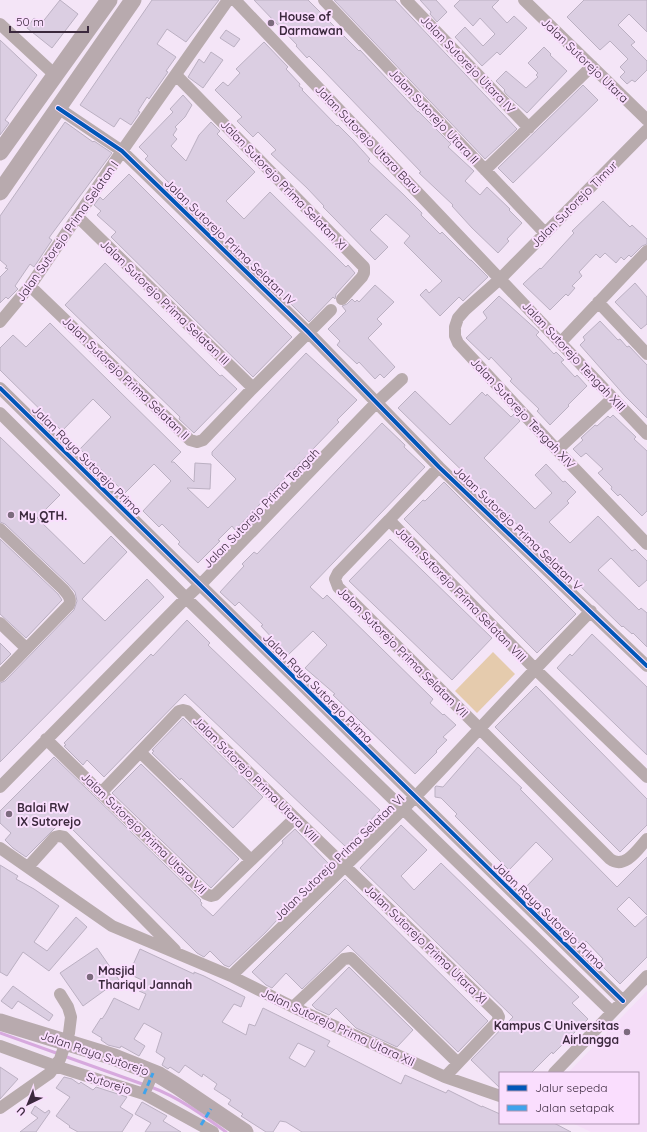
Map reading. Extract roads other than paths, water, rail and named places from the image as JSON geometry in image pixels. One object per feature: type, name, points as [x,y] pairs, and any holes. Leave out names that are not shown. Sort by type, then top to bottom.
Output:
[{"type":"main road","points":[[0,152],[54,74],[109,0]]},
{"type":"main road","points":[[2,186],[15,171],[133,0]]},
{"type":"main road","points":[[0,160],[15,171]]},
{"type":"main road","name":"Jalan Raya Sutorejo","points":[[0,1022],[61,1054],[114,1057],[152,1076],[178,1086],[206,1117],[245,1132]]},
{"type":"street","name":"Jalan Sutorejo Prima Selatan I","points":[[0,322],[30,286],[228,0]]},
{"type":"street","name":"Jalan Sutorejo Utara Baru","points":[[235,0],[500,278]]},
{"type":"street","name":"Jalan Sutorejo Utara II","points":[[324,0],[544,232]]},
{"type":"street","name":"Jalan Sutorejo Utara IV","points":[[406,0],[529,128]]},
{"type":"street","name":"Jalan Sutorejo Utara","points":[[524,0],[647,120]]},
{"type":"street","points":[[0,24],[54,74]]},
{"type":"street","points":[[485,170],[592,66]]},
{"type":"street","name":"Jalan Sutorejo Prima Selatan XI","points":[[176,75],[364,267],[364,274],[362,278],[342,299]]},
{"type":"street","name":"Jalan Sutorejo Prima Selatan IV","points":[[58,108],[122,152],[308,332],[376,403]]},
{"type":"street","name":"Jalan Sutorejo Timur","points":[[500,278],[647,130]]},
{"type":"street","name":"Jalan Sutorejo Prima Selatan III","points":[[78,217],[253,388]]},
{"type":"street","points":[[561,342],[647,251]]},
{"type":"street","name":"Jalan Sutorejo Tengah XIII","points":[[500,278],[647,434]]},
{"type":"street","name":"Jalan Sutorejo Tengah XIV","points":[[500,278],[458,318],[455,327],[455,336],[458,343],[647,544]]},
{"type":"street","name":"Jalan Sutorejo Prima Selatan II","points":[[30,286],[192,442],[203,440],[308,332]]},
{"type":"street","points":[[598,302],[645,347]]},
{"type":"street","points":[[308,332],[331,310]]},
{"type":"street","name":"Jalan Sutorejo Prima Tengah","points":[[0,787],[200,585],[376,403],[402,379]]},
{"type":"street","name":"Jalan Raya Sutorejo Prima","points":[[0,388],[623,1001]]},
{"type":"street","points":[[557,450],[612,398]]},
{"type":"street","name":"Jalan Sutorejo Prima Selatan V","points":[[376,403],[439,467],[647,666]]},
{"type":"street","points":[[0,413],[186,598],[612,1012]]},
{"type":"street","name":"Jalan Sutorejo Prima Selatan VIII","points":[[439,467],[389,520],[534,669],[647,777]]},
{"type":"street","name":"Jalan Sutorejo Prima Selatan VII","points":[[389,520],[338,573],[335,580],[336,584],[481,729]]},
{"type":"street","points":[[0,529],[63,589],[70,599],[69,605],[0,676]]},
{"type":"street","name":"Jalan Sutorejo Prima Selatan VI","points":[[231,976],[415,797],[481,729],[534,669],[591,611]]},
{"type":"street","points":[[0,623],[26,648]]},
{"type":"street","name":"Jalan Sutorejo Prima Utara VIII","points":[[101,793],[179,711],[187,711],[345,866]]},
{"type":"street","points":[[481,729],[613,861],[620,863],[625,861],[647,839]]},
{"type":"street","name":"Jalan Sutorejo Prima Utara VII","points":[[46,739],[206,894],[210,896],[215,895],[295,818]]},
{"type":"street","points":[[140,753],[251,860]]},
{"type":"street","name":"Jalan Sutorejo Prima Utara XII","points":[[28,867],[55,837],[59,836],[64,838],[177,953]]},
{"type":"street","name":"Jalan Sutorejo Prima Utara XII","points":[[0,848],[108,924],[231,976],[292,1007],[445,1077],[499,1096]]},
{"type":"street","name":"Jalan Sutorejo Prima Utara XI","points":[[345,866],[498,1014],[497,1022],[445,1077]]},
{"type":"street","points":[[292,1007],[344,959],[351,958],[458,1063]]},
{"type":"street","points":[[555,1072],[647,976]]},
{"type":"street","points":[[0,1108],[48,1075],[61,1054],[69,1033],[71,1017],[68,1007],[60,994]]},
{"type":"street","name":"Sutorejo","points":[[0,1046],[61,1054],[144,1093],[206,1117],[213,1132]]},
{"type":"street","points":[[144,1093],[152,1076]]},
{"type":"waterway","points":[[0,1033],[59,1054]]},
{"type":"waterway","points":[[64,1056],[145,1085]]},
{"type":"waterway","points":[[151,1087],[181,1101],[226,1132]]},
{"type":"place","name":"House of Darmawan","points":[[271,23]]},
{"type":"place","name":"My QTH.","points":[[11,515]]},
{"type":"place","name":"Balai RW IX Sutorejo","points":[[9,814]]},
{"type":"place","name":"Masjid Thariqul Jannah","points":[[90,977]]},
{"type":"place","name":"Kampus C Universitas Airlangga","points":[[627,1032]]}]
